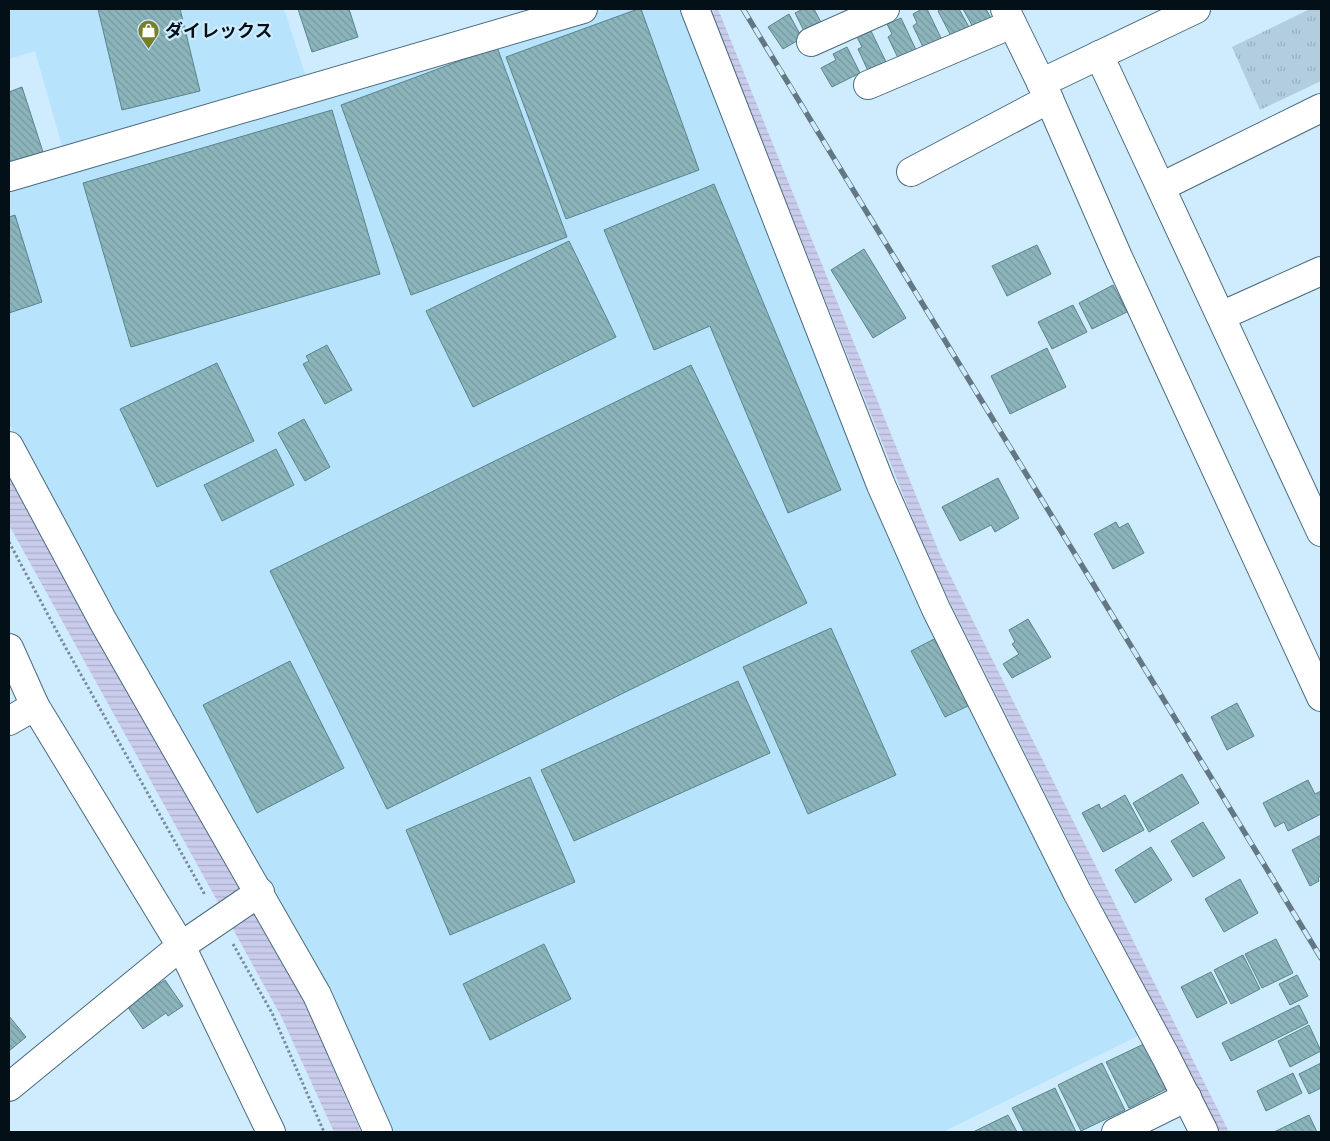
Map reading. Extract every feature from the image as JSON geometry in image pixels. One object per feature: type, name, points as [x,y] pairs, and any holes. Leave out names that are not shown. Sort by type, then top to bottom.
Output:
[{"type":"street","points":[[9,177],[583,9]]},
{"type":"street","points":[[695,9],[881,485],[936,609],[1077,892],[1204,1132]]},
{"type":"street","points":[[811,42],[884,9]]},
{"type":"street","points":[[911,172],[1045,91],[1100,55],[1196,9]]},
{"type":"street","points":[[868,84],[1008,16],[1045,91],[1118,257],[1321,697]]},
{"type":"street","points":[[1100,55],[1321,532]]},
{"type":"street","points":[[1161,187],[1321,108]]},
{"type":"street","points":[[1221,316],[1321,271]]},
{"type":"street","points":[[9,446],[254,896],[317,995],[378,1132]]},
{"type":"street","points":[[9,648],[35,706],[181,946],[271,1132]]},
{"type":"street","points":[[9,720],[35,706]]},
{"type":"street","points":[[9,1088],[181,946],[220,917],[254,896]]},
{"type":"street","points":[[1121,1131],[1187,1098]]},
{"type":"path","points":[[9,542],[80,674],[220,917],[272,1013],[324,1132]]},
{"type":"shaded area","points":[[9,9],[284,9],[307,80],[65,157],[35,51],[9,59]]},
{"type":"shaded area","points":[[607,9],[682,9],[802,311],[1142,1034],[943,1132],[393,1132],[328,990],[9,424],[9,185]]},
{"type":"shaded area","points":[[718,9],[941,557],[1229,1132],[1214,1132],[930,562],[710,12]]},
{"type":"shaded area","points":[[9,472],[306,1005],[361,1132],[334,1132],[281,1016],[9,525]]},
{"type":"green space","points":[[1310,9],[1321,9],[1321,81],[1260,110],[1232,47]]},
{"type":"building","name":"ダイレックス","points":[[98,9],[180,9],[200,91],[122,110]]},
{"type":"building","points":[[298,9],[349,9],[358,37],[312,52]]},
{"type":"building","points":[[641,9],[699,170],[566,219],[506,57]]},
{"type":"building","points":[[803,9],[814,9],[824,28],[807,37],[795,13]]},
{"type":"building","points":[[922,9],[927,9],[942,40],[924,49],[913,26],[917,23],[913,14]]},
{"type":"building","points":[[942,9],[959,9],[969,27],[951,36],[938,11]]},
{"type":"building","points":[[963,9],[986,9],[991,18],[973,27]]},
{"type":"building","points":[[789,14],[802,38],[783,49],[768,27]]},
{"type":"building","points":[[901,18],[917,52],[899,60],[888,37],[892,34],[887,24]]},
{"type":"building","points":[[871,31],[887,64],[869,73],[858,49],[862,47],[857,37]]},
{"type":"building","points":[[497,47],[567,237],[411,295],[341,105]]},
{"type":"building","points":[[847,47],[860,73],[832,87],[821,68],[836,60],[833,54]]},
{"type":"building","points":[[22,87],[43,152],[9,163],[9,92]]},
{"type":"building","points":[[332,110],[380,274],[131,347],[83,183]]},
{"type":"building","points":[[714,184],[841,490],[788,513],[710,326],[654,350],[604,230]]},
{"type":"building","points":[[15,215],[42,302],[9,313],[9,217]]},
{"type":"building","points":[[569,241],[616,337],[473,407],[426,311]]},
{"type":"building","points":[[1037,245],[1051,274],[1007,296],[992,266]]},
{"type":"building","points":[[864,249],[906,318],[873,338],[831,270]]},
{"type":"building","points":[[1113,285],[1127,312],[1092,329],[1079,303]]},
{"type":"building","points":[[1073,305],[1087,332],[1052,349],[1038,322]]},
{"type":"building","points":[[327,345],[352,390],[325,404],[303,364],[309,361],[306,356]]},
{"type":"building","points":[[1047,348],[1066,387],[1010,414],[991,376]]},
{"type":"building","points":[[217,363],[254,441],[157,487],[120,409]]},
{"type":"building","points":[[691,365],[807,603],[387,809],[270,571]]},
{"type":"building","points":[[304,419],[330,467],[305,481],[278,433]]},
{"type":"building","points":[[276,449],[294,485],[222,521],[204,485]]},
{"type":"building","points":[[998,478],[1019,518],[995,532],[991,525],[960,541],[942,507]]},
{"type":"building","points":[[1116,522],[1119,528],[1128,523],[1144,553],[1113,569],[1094,534]]},
{"type":"building","points":[[1028,619],[1051,657],[1012,678],[1003,664],[1019,654],[1012,644],[1015,642],[1009,630]]},
{"type":"building","points":[[831,628],[896,775],[808,814],[743,667]]},
{"type":"building","points":[[936,638],[970,705],[945,717],[911,651]]},
{"type":"building","points":[[290,661],[344,768],[257,813],[203,705]]},
{"type":"building","points":[[738,681],[770,753],[574,841],[541,770]]},
{"type":"building","points":[[1237,703],[1254,736],[1227,750],[1211,717]]},
{"type":"building","points":[[1182,774],[1199,803],[1149,832],[1133,803]]},
{"type":"building","points":[[530,777],[575,882],[450,935],[406,830]]},
{"type":"building","points":[[1308,780],[1315,794],[1321,791],[1321,814],[1288,831],[1284,822],[1275,827],[1263,803]]},
{"type":"building","points":[[1125,795],[1144,830],[1103,852],[1082,813],[1099,804],[1101,809]]},
{"type":"building","points":[[1203,822],[1225,858],[1193,877],[1171,841]]},
{"type":"building","points":[[1321,835],[1321,876],[1318,878],[1319,881],[1310,886],[1292,850]]},
{"type":"building","points":[[1151,847],[1172,880],[1135,903],[1115,870]]},
{"type":"building","points":[[1240,879],[1258,913],[1224,932],[1205,899]]},
{"type":"building","points":[[1276,939],[1293,973],[1262,988],[1245,954]]},
{"type":"building","points":[[544,944],[571,999],[490,1040],[463,984]]},
{"type":"building","points":[[1243,955],[1260,989],[1231,1004],[1214,970]]},
{"type":"building","points":[[1211,972],[1227,1003],[1197,1018],[1181,987]]},
{"type":"building","points":[[1297,975],[1308,996],[1290,1005],[1279,984]]},
{"type":"building","points":[[165,980],[183,1006],[168,1016],[166,1013],[143,1029],[127,1006]]},
{"type":"building","points":[[1299,1005],[1308,1023],[1231,1061],[1222,1043]]},
{"type":"building","points":[[9,1016],[26,1037],[9,1051]]},
{"type":"building","points":[[1309,1025],[1321,1051],[1290,1067],[1278,1041]]},
{"type":"building","points":[[1148,1042],[1170,1087],[1129,1108],[1106,1062]]},
{"type":"building","points":[[1102,1063],[1125,1110],[1081,1131],[1058,1085]]},
{"type":"building","points":[[1321,1063],[1321,1088],[1309,1094],[1299,1074]]},
{"type":"building","points":[[1293,1073],[1302,1093],[1266,1111],[1257,1091]]},
{"type":"building","points":[[1055,1088],[1076,1132],[1024,1132],[1012,1108]]},
{"type":"building","points":[[1008,1115],[1017,1132],[973,1132]]},
{"type":"building","points":[[1309,1115],[1317,1132],[1274,1132]]},
{"type":"railway","points":[[743,9],[1321,958]]},
{"type":"place","name":"ダイレックス","points":[[149,50]]}]
